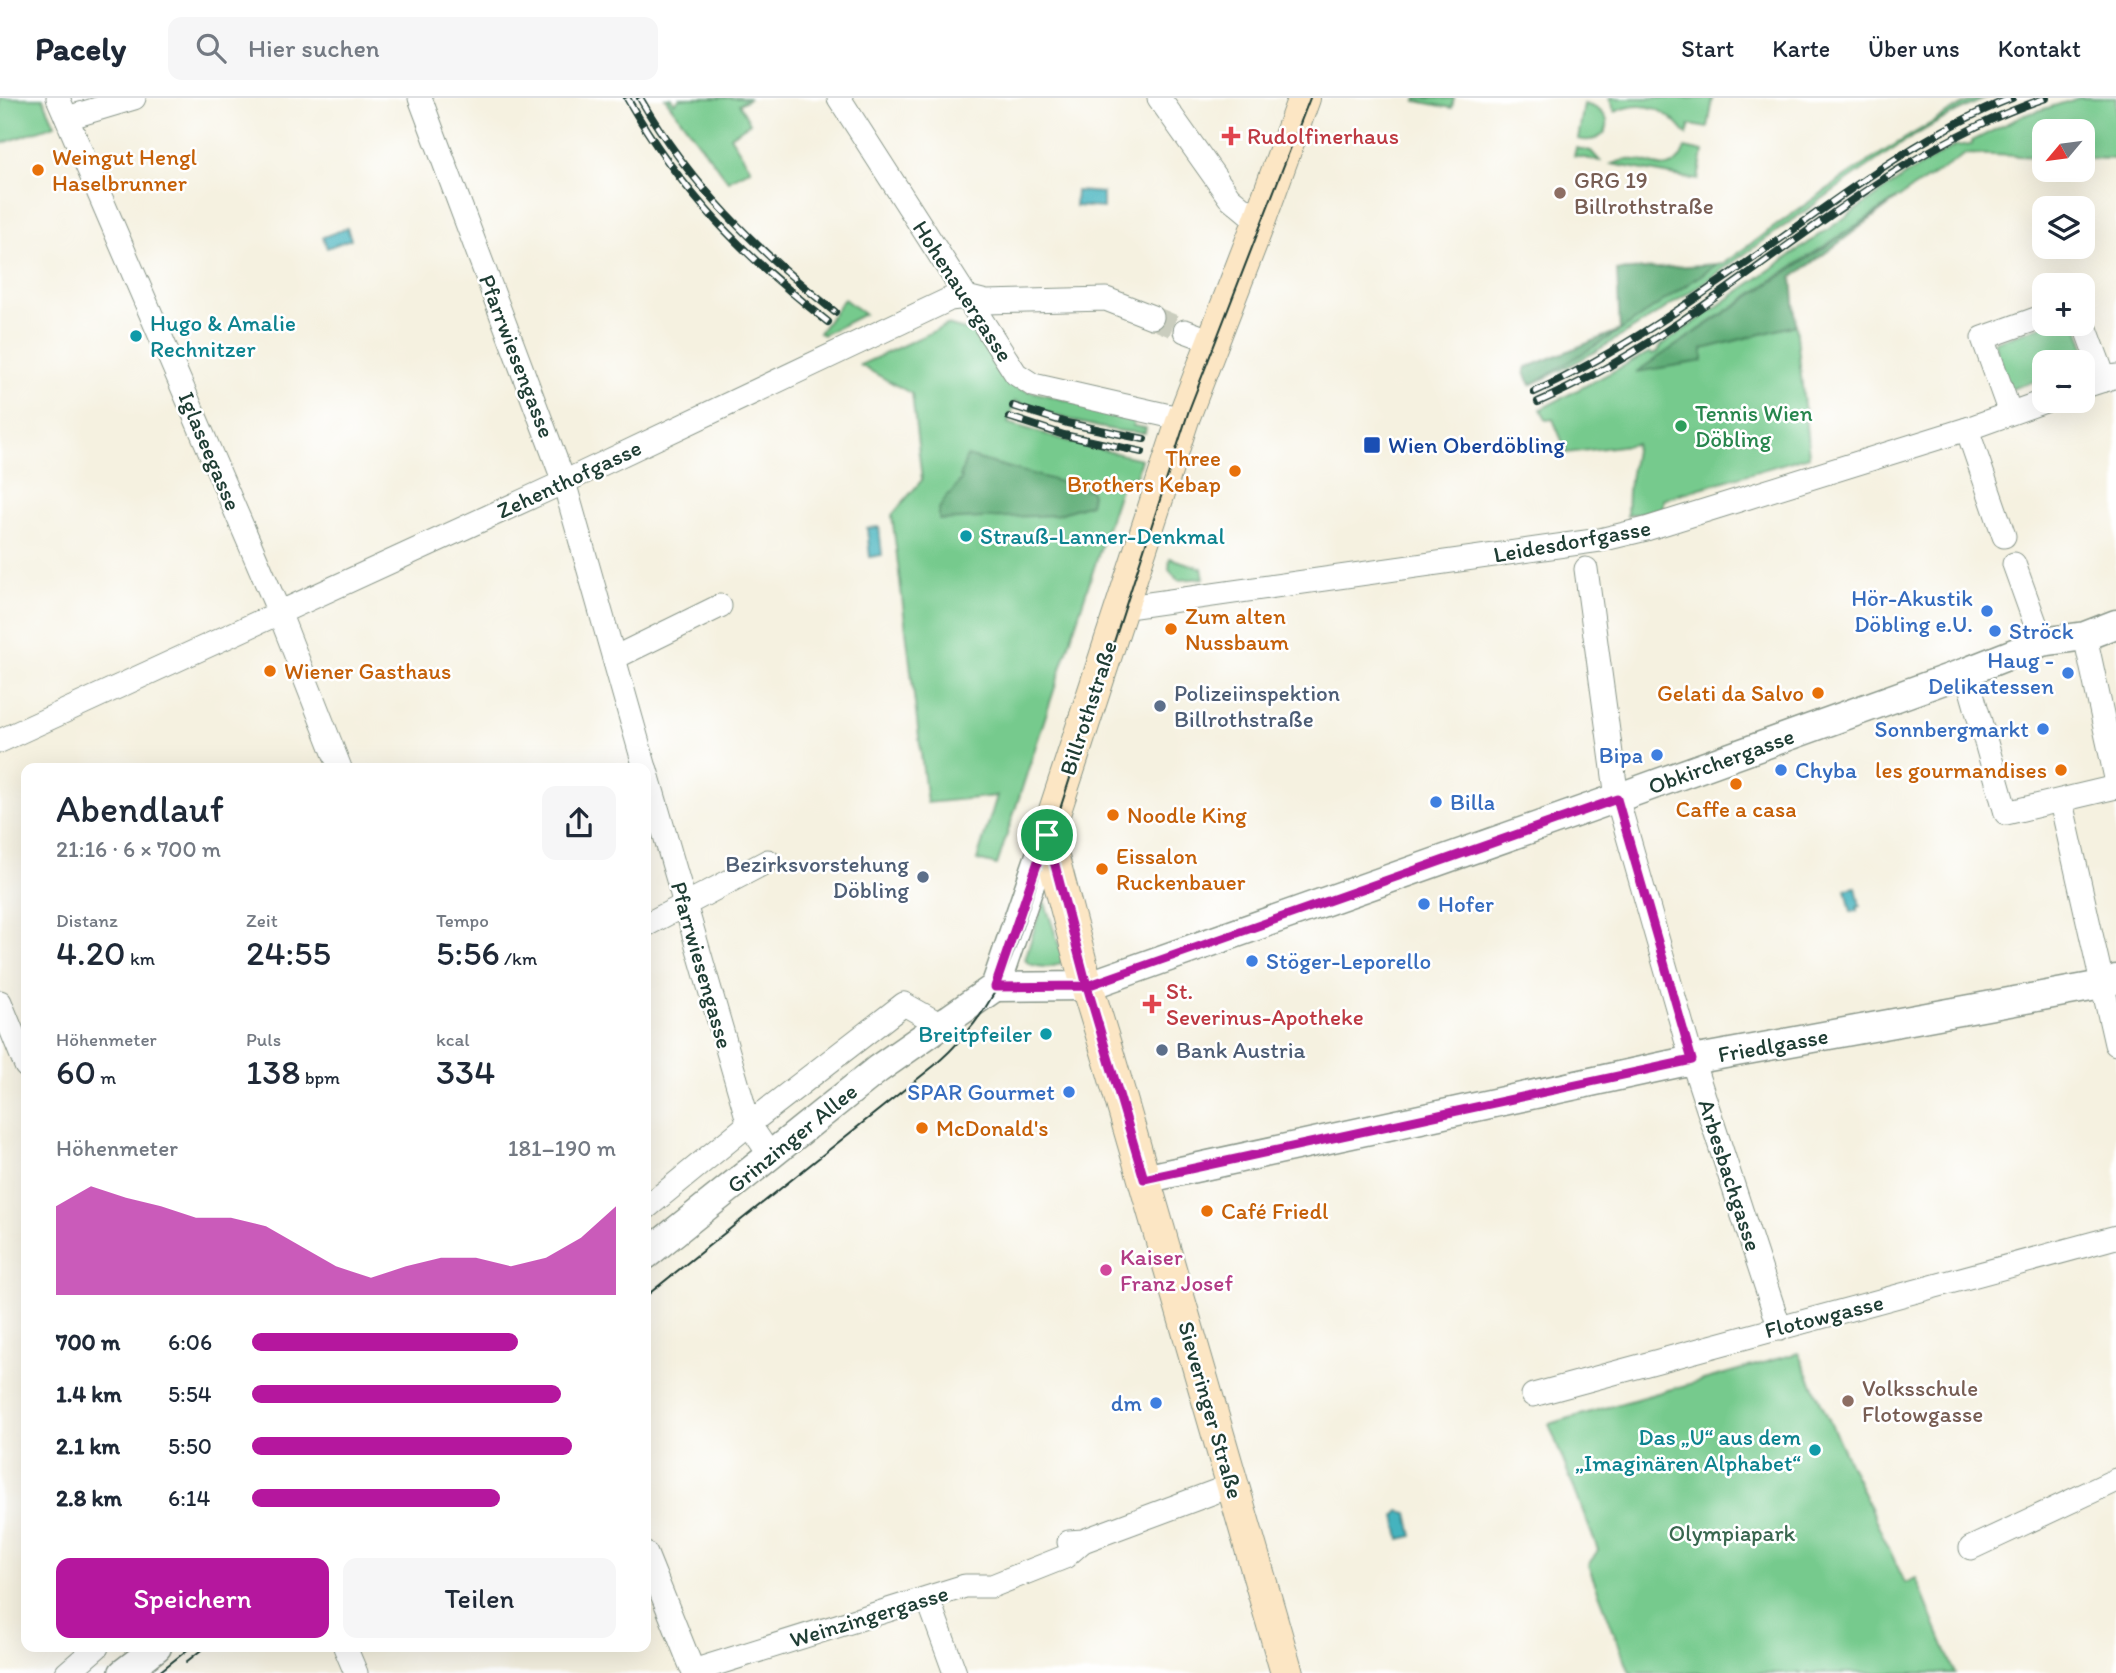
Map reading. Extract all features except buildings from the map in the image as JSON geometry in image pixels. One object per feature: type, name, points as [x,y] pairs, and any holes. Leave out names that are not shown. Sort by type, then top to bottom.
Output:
[{"type":"main road","points":[[1182,419],[1198,336],[1259,222],[1304,98]]},
{"type":"main road","name":"Billrothstraße","points":[[1047,835],[1182,419]]},
{"type":"main road","points":[[1047,835],[1087,986]]},
{"type":"main road","name":"Sieveringer Straße","points":[[1087,986],[1287,1673]]},
{"type":"street","points":[[62,108],[134,98]]},
{"type":"street","name":"Pfarrwiesengasse","points":[[420,98],[564,482],[644,763]]},
{"type":"street","name":"Hohenauergasse","points":[[839,98],[1016,374],[1033,386],[1182,419]]},
{"type":"street","points":[[1159,98],[1228,197],[1259,222]]},
{"type":"street","name":"Iglaseegasse","points":[[62,108],[279,612],[338,763]]},
{"type":"street","name":"Zehenthofgasse","points":[[0,741],[564,482],[939,303],[967,297],[986,302],[1106,299],[1152,317]]},
{"type":"street","points":[[2010,413],[1983,338],[2032,320]]},
{"type":"street","points":[[2090,336],[2110,378]]},
{"type":"street","name":"Leidesdorfgasse","points":[[1121,608],[1600,540],[1646,529],[1967,429],[2032,405]]},
{"type":"street","points":[[1967,429],[2004,536]]},
{"type":"street","points":[[2014,564],[2042,642]]},
{"type":"street","name":"Arbesbachgasse","points":[[1586,569],[1617,799],[1692,1060],[1780,1329]]},
{"type":"street","points":[[614,658],[720,606]]},
{"type":"street","points":[[2116,624],[2085,636],[2116,778]]},
{"type":"street","name":"Obkirchergasse","points":[[995,987],[1087,986],[1617,799],[2042,642],[2085,636]]},
{"type":"street","points":[[1966,672],[2007,813],[2116,787]]},
{"type":"street","name":"Pfarrwiesengasse","points":[[651,787],[749,1124],[771,1156]]},
{"type":"street","points":[[2061,802],[2109,982],[2116,1044]]},
{"type":"street","points":[[995,987],[1047,835]]},
{"type":"street","points":[[651,923],[768,861]]},
{"type":"street","name":"Friedlgasse","points":[[1144,1179],[1692,1060],[2109,982]]},
{"type":"street","name":"Grinzinger Allee","points":[[651,1251],[878,1069],[995,987]]},
{"type":"street","points":[[0,1002],[21,1054]]},
{"type":"street","name":"Grinzinger Allee","points":[[651,1204],[904,1004],[941,1025]]},
{"type":"street","name":"Flotowgasse","points":[[1533,1395],[2116,1237]]},
{"type":"street","points":[[1971,1548],[2116,1480]]},
{"type":"street","name":"Weinzingergasse","points":[[693,1671],[928,1599],[965,1586],[985,1571],[1060,1542],[1083,1541],[1233,1485]]},
{"type":"street","points":[[651,1566],[693,1671]]},
{"type":"street","points":[[928,1599],[955,1673]]},
{"type":"street","points":[[76,1671],[92,1652]]},
{"type":"street","points":[[123,1673],[150,1652]]},
{"type":"street","points":[[347,1652],[356,1673]]},
{"type":"green space","points":[[0,98],[43,98],[55,125],[0,144]]},
{"type":"green space","points":[[665,98],[671,98],[674,103],[680,98],[750,98],[739,104],[750,123],[730,136],[751,169],[728,181]]},
{"type":"green space","points":[[1417,98],[1454,98],[1452,108],[1416,101]]},
{"type":"green space","points":[[1609,98],[1713,98],[1708,128],[1690,125],[1687,135],[1672,119],[1656,109],[1637,106],[1615,112]]},
{"type":"green space","points":[[1987,98],[1938,122],[1891,151],[1636,327],[1531,385],[1621,330],[1717,264],[1724,263],[1879,154],[1959,107],[1973,100]]},
{"type":"green space","name":"Tennis Wien Döbling","points":[[2079,98],[2116,98],[2116,159],[2095,158],[2095,119],[2032,119],[2032,157],[1966,154],[1638,371],[1703,361],[1703,349],[1796,325],[1809,456],[1663,499],[1663,508],[1627,516],[1628,491],[1636,444],[1567,453],[1553,419],[1546,420],[1541,409],[1650,352],[1652,355],[1658,352],[1662,345],[1906,175],[1955,146],[1972,144],[1972,141],[2022,116]]},
{"type":"green space","points":[[1584,104],[1596,108],[1607,121],[1604,134],[1598,138],[1578,139]]},
{"type":"green space","points":[[1576,148],[1591,151],[1600,161],[1574,156]]},
{"type":"green space","points":[[1685,148],[1703,152],[1698,180],[1612,164],[1633,160],[1669,166],[1680,158]]},
{"type":"green space","points":[[1896,200],[1792,278],[1796,325],[1703,349],[1703,361],[1636,372]]},
{"type":"green space","points":[[1717,264],[1621,330],[1531,385],[1525,373],[1526,368],[1620,330],[1617,271]]},
{"type":"green space","points":[[844,299],[864,314],[823,335],[819,333]]},
{"type":"green space","points":[[947,325],[983,335],[1017,388],[1134,417],[1133,426],[1146,428],[1145,433],[1096,426],[1015,401],[1008,423],[1081,445],[1141,459],[1136,476],[1123,479],[997,865],[977,860],[997,796],[927,803],[892,515],[922,480],[912,394],[860,365]]},
{"type":"green space","points":[[2032,329],[2032,336],[2081,336],[2086,350],[2032,350],[2032,382],[2008,390],[1994,342]]},
{"type":"green space","points":[[967,456],[1090,490],[1090,504],[1056,515],[939,520],[939,509],[962,478],[960,476]]},
{"type":"green space","points":[[1170,558],[1202,568],[1204,578],[1178,580],[1169,570]]},
{"type":"green space","points":[[1045,903],[1063,957],[1061,963],[1048,967],[1032,965],[1025,960],[1042,904]]},
{"type":"green space","name":"Olympiapark","points":[[1798,1353],[1905,1583],[1916,1578],[1955,1673],[1630,1673],[1588,1565],[1598,1550],[1549,1424]]},
{"type":"water","points":[[1076,191],[1103,193],[1103,208],[1075,206]]},
{"type":"water","points":[[347,228],[351,239],[327,248],[323,237]]},
{"type":"water","points":[[879,527],[882,555],[870,557],[867,528]]},
{"type":"water","points":[[1856,887],[1860,906],[1857,911],[1851,912],[1846,889]]},
{"type":"water","points":[[1400,1511],[1408,1513],[1413,1536],[1400,1539],[1395,1516]]},
{"type":"tunnel","points":[[1152,317],[1185,331]]},
{"type":"tram line","points":[[651,1292],[935,1065],[962,1038],[995,992],[1018,939],[1189,410],[1310,98]]},
{"type":"tram line","points":[[158,1673],[185,1652]]},
{"type":"tram line","points":[[186,1662],[199,1652]]},
{"type":"railway","points":[[627,98],[669,164],[716,220],[768,272],[828,322]]},
{"type":"railway","points":[[640,98],[680,159],[727,214],[779,265],[835,312]]},
{"type":"railway","points":[[1534,392],[1601,357],[1666,318],[1897,158],[1953,125],[2012,98]]},
{"type":"railway","points":[[1538,402],[1604,369],[1667,330],[1850,201],[1912,161],[1977,126],[2046,98]]},
{"type":"railway","points":[[1013,406],[1067,423],[1144,439]]},
{"type":"railway","points":[[1009,417],[1064,435],[1142,452]]},
{"type":"place","name":"Rudolfinerhaus","points":[[1231,136]]},
{"type":"place","name":"Weingut Hengl Haselbrunner","points":[[38,170]]},
{"type":"place","name":"GRG 19 Billrothstraße","points":[[1560,193]]},
{"type":"place","name":"Hugo & Amalie Rechnitzer","points":[[136,336]]},
{"type":"place","name":"Tennis Wien Döbling","points":[[1681,426]]},
{"type":"place","name":"Wien Oberdöbling","points":[[1372,445]]},
{"type":"place","name":"Three Brothers Kebap","points":[[1235,471]]},
{"type":"place","name":"Strauß-Lanner-Denkmal","points":[[966,536]]},
{"type":"place","name":"Hör-Akustik Döbling e.U.","points":[[1987,611]]},
{"type":"place","name":"Zum alten Nussbaum","points":[[1171,629]]},
{"type":"place","name":"Ströck","points":[[1995,631]]},
{"type":"place","name":"Wiener Gasthaus","points":[[270,671]]},
{"type":"place","name":"Haug - Delikatessen","points":[[2068,673]]},
{"type":"place","name":"Gelati da Salvo","points":[[1818,693]]},
{"type":"place","name":"Polizeiinspektion Billrothstraße","points":[[1160,706]]},
{"type":"place","name":"Sonnbergmarkt","points":[[2043,729]]},
{"type":"place","name":"Bipa","points":[[1657,755]]},
{"type":"place","name":"Chyba","points":[[1781,770]]},
{"type":"place","name":"les gourmandises","points":[[2061,770]]},
{"type":"place","name":"Caffe a casa","points":[[1736,784]]},
{"type":"place","name":"Billa","points":[[1436,802]]},
{"type":"place","name":"Noodle King","points":[[1113,815]]},
{"type":"place","name":"Eissalon Ruckenbauer","points":[[1102,869]]},
{"type":"place","name":"Bezirksvorstehung Döbling","points":[[923,877]]},
{"type":"place","name":"Hofer","points":[[1424,904]]},
{"type":"place","name":"Stöger-Leporello","points":[[1252,961]]},
{"type":"place","name":"St. Severinus-Apotheke","points":[[1152,1004]]},
{"type":"place","name":"Breitpfeiler","points":[[1046,1034]]},
{"type":"place","name":"Bank Austria","points":[[1162,1050]]},
{"type":"place","name":"SPAR Gourmet","points":[[1069,1092]]},
{"type":"place","name":"McDonald's","points":[[922,1128]]},
{"type":"place","name":"Café Friedl","points":[[1207,1211]]},
{"type":"place","name":"Kaiser Franz Josef","points":[[1106,1270]]},
{"type":"place","name":"Volksschule Flotowgasse","points":[[1848,1401]]},
{"type":"place","name":"dm","points":[[1156,1403]]},
{"type":"place","name":"Das „U“ aus dem „Imaginären Alphabet“","points":[[1815,1450]]},
{"type":"route","points":[[1047,835],[995,987],[1087,986],[1617,799],[1692,1060],[1144,1179],[1095,1016],[1087,986],[1047,835]]}]
